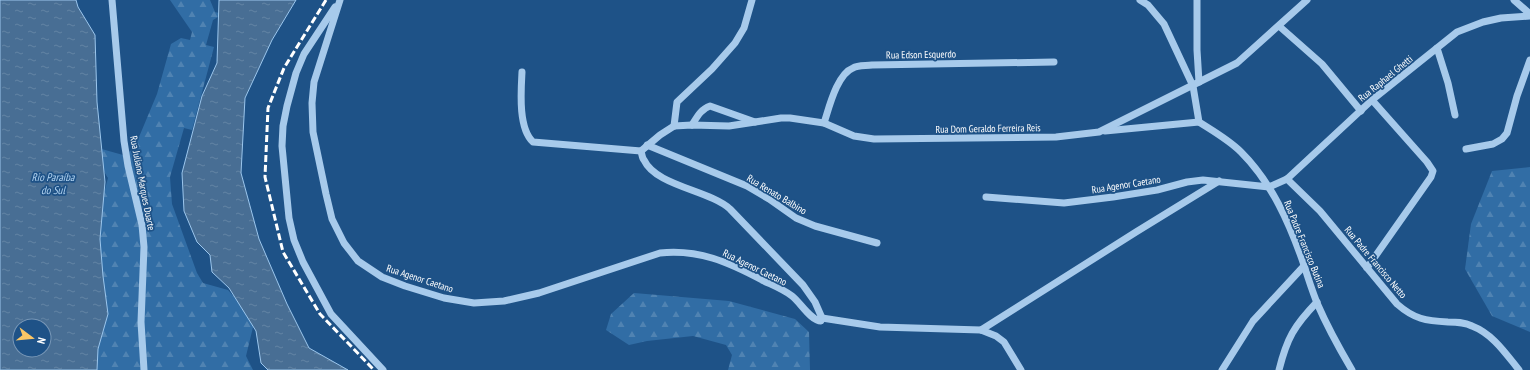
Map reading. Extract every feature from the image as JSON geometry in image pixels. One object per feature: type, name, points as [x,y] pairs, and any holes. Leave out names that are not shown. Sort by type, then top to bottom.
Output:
[{"type":"street","name":"Rua Juliano Marques Duarte","points":[[112,0],[124,141],[128,166],[142,225],[144,247],[140,322],[144,370]]},
{"type":"street","name":"Rua Agenor Caetano","points":[[340,0],[314,82],[312,103],[313,132],[332,219],[344,243],[358,261],[382,277],[444,298],[474,303],[489,302],[539,293],[660,253],[676,251],[692,253],[720,260],[736,266],[790,294],[799,301],[816,321],[821,321],[822,318],[880,326],[981,330],[996,336],[1004,342],[1021,370]]},
{"type":"street","points":[[340,0],[304,54],[296,73],[287,106],[283,126],[282,146],[289,218],[294,240],[303,262],[331,314],[384,370]]},
{"type":"street","points":[[522,72],[522,111],[526,132],[533,142],[641,151],[660,135],[674,126],[677,102],[712,69],[735,43],[744,28],[752,0]]},
{"type":"street","points":[[1140,0],[1148,5],[1164,24],[1196,84]]},
{"type":"street","points":[[1099,132],[1199,122],[1196,84],[1197,0]]},
{"type":"street","name":"Rua Dom Geraldo Ferreira Reis","points":[[674,126],[692,125],[719,127],[790,118],[824,123],[854,136],[874,139],[1056,137],[1099,132],[1237,63],[1307,0]]},
{"type":"street","points":[[1514,0],[1530,15]]},
{"type":"street","name":"Rua Raphael Ghetti","points":[[1269,187],[1288,179],[1372,100],[1457,32],[1483,22],[1501,18],[1530,15]]},
{"type":"street","points":[[1279,26],[1322,64],[1361,111]]},
{"type":"street","points":[[1437,48],[1448,83],[1455,115]]},
{"type":"street","points":[[1466,149],[1493,144],[1502,139],[1507,133],[1517,96],[1530,60]]},
{"type":"street","name":"Rua Edson Esquerdo","points":[[824,123],[838,84],[844,74],[853,68],[872,65],[1054,62]]},
{"type":"street","points":[[1367,268],[1433,171],[1427,162],[1372,100]]},
{"type":"street","points":[[692,125],[700,113],[710,106],[756,122]]},
{"type":"street","name":"Rua Padre Francisco Butina","points":[[1199,122],[1228,140],[1240,151],[1269,187],[1278,202],[1317,302],[1333,337],[1352,370]]},
{"type":"street","name":"Rua Renato Balbino","points":[[647,145],[747,186],[770,199],[796,218],[815,226],[877,243]]},
{"type":"street","name":"Rua Agenor Caetano","points":[[641,151],[649,168],[664,179],[724,203],[803,285],[812,297],[822,318]]},
{"type":"street","name":"Rua Padre Francisco Netto","points":[[1288,179],[1320,211],[1397,304],[1407,313],[1430,321],[1462,322],[1480,329],[1497,343],[1519,370]]},
{"type":"street","name":"Rua Agenor Caetano","points":[[986,197],[1064,203],[1157,190],[1196,180],[1269,187]]},
{"type":"street","points":[[981,330],[1219,181]]},
{"type":"street","points":[[1222,370],[1253,321],[1304,266]]},
{"type":"street","points":[[1279,370],[1286,345],[1298,322],[1317,302]]},
{"type":"green space","points":[[170,0],[210,0],[215,12],[223,14],[213,20],[206,45],[214,47],[192,130],[184,128],[170,177],[172,204],[197,273],[203,283],[228,290],[248,313],[254,323],[246,356],[253,370],[92,370],[84,268],[108,178],[96,157],[98,148],[123,155],[134,149],[157,94],[171,44],[181,38],[190,40],[192,32]]},
{"type":"green space","points":[[1530,167],[1530,332],[1492,316],[1465,269],[1471,224],[1492,171]]},
{"type":"green space","points":[[634,293],[729,301],[795,319],[809,332],[810,370],[728,370],[732,355],[726,345],[693,336],[647,341],[629,345],[606,330],[611,314]]},
{"type":"water","name":"Rio Paraíba do Sul","points":[[0,0],[76,0],[78,7],[95,35],[97,102],[105,182],[100,239],[108,314],[98,349],[97,370],[0,370]]},
{"type":"water","points":[[219,0],[296,0],[272,40],[245,98],[241,173],[259,239],[287,304],[309,348],[348,370],[268,370],[261,363],[256,331],[229,288],[212,272],[210,255],[197,242],[184,211],[182,173],[202,96],[217,63]]},
{"type":"railway","points":[[326,0],[284,68],[268,108],[265,177],[283,252],[320,314],[374,370]]}]
